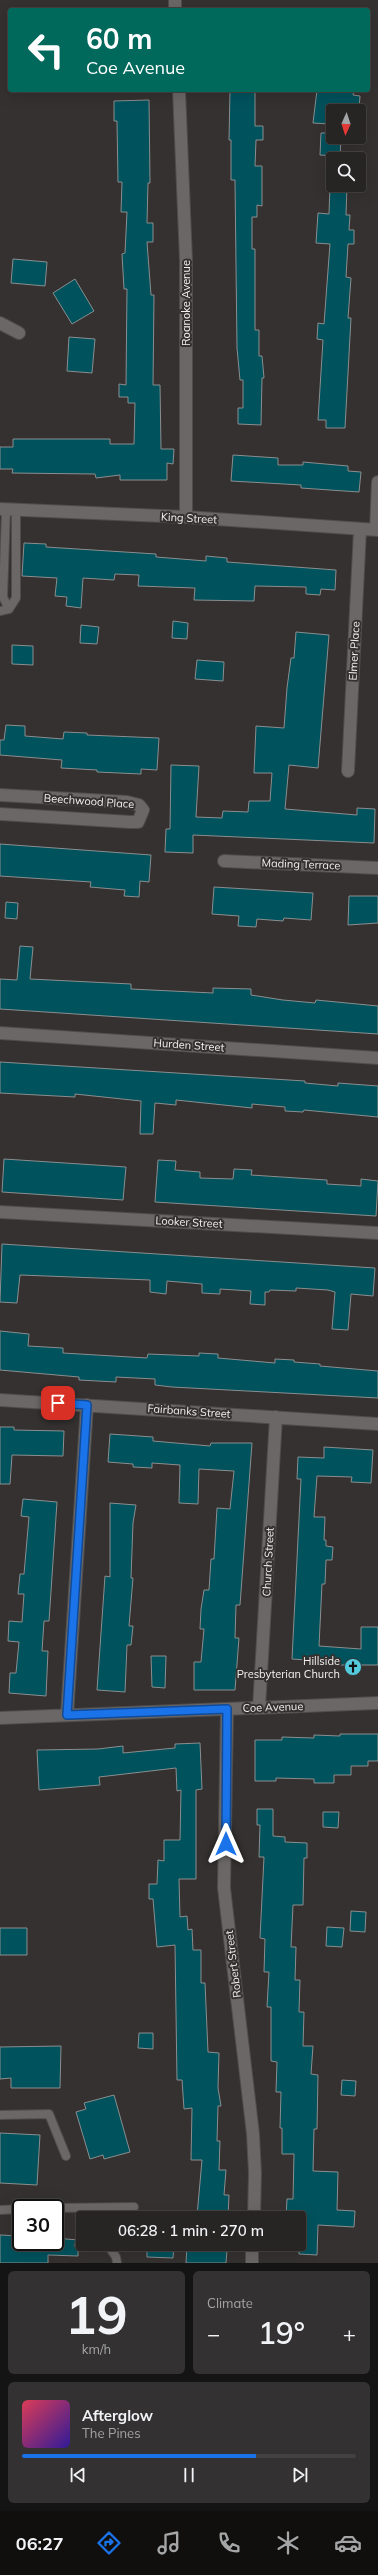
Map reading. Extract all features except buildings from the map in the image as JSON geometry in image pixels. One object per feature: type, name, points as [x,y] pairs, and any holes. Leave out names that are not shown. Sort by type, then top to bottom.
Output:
[{"type":"street","name":"Roanoke Avenue","points":[[179,92],[186,260],[186,517]]},
{"type":"street","points":[[0,323],[19,333]]},
{"type":"street","points":[[377,530],[378,482]]},
{"type":"street","name":"King Street","points":[[7,510],[186,517],[377,530]]},
{"type":"street","name":"Elmer Place","points":[[348,771],[360,530]]},
{"type":"street","name":"Beechwood Place","points":[[0,795],[126,802],[139,805],[144,810],[138,822],[0,814]]},
{"type":"street","points":[[23,816],[24,796]]},
{"type":"street","name":"Mading Terrace","points":[[224,861],[378,868]]},
{"type":"street","name":"Hurden Street","points":[[0,1033],[378,1058]]},
{"type":"street","name":"Looker Street","points":[[0,1212],[378,1233]]},
{"type":"street","name":"Fairbanks Street","points":[[0,1400],[378,1424]]},
{"type":"street","points":[[67,1715],[87,1405]]},
{"type":"street","name":"Church Street","points":[[259,1708],[276,1417]]},
{"type":"street","name":"Coe Avenue","points":[[0,1718],[378,1703]]},
{"type":"street","name":"Robert Street","points":[[227,1709],[224,1888],[253,2134],[256,2173],[254,2211]]},
{"type":"street","points":[[252,2251],[252,2263]]},
{"type":"lane","points":[[7,510],[3,597],[9,609]]},
{"type":"lane","points":[[0,611],[9,609],[16,598],[7,510]]},
{"type":"lane","points":[[0,2115],[49,2114],[66,2156]]},
{"type":"lane","points":[[64,2208],[134,2206]]},
{"type":"lane","points":[[0,2210],[12,2209]]},
{"type":"lane","points":[[112,2251],[116,2257],[117,2263]]},
{"type":"place","name":"Hillside Presbyterian Church","points":[[353,1667]]},
{"type":"route","points":[[58,1403],[87,1405],[67,1715],[227,1709],[226,1844]]}]
